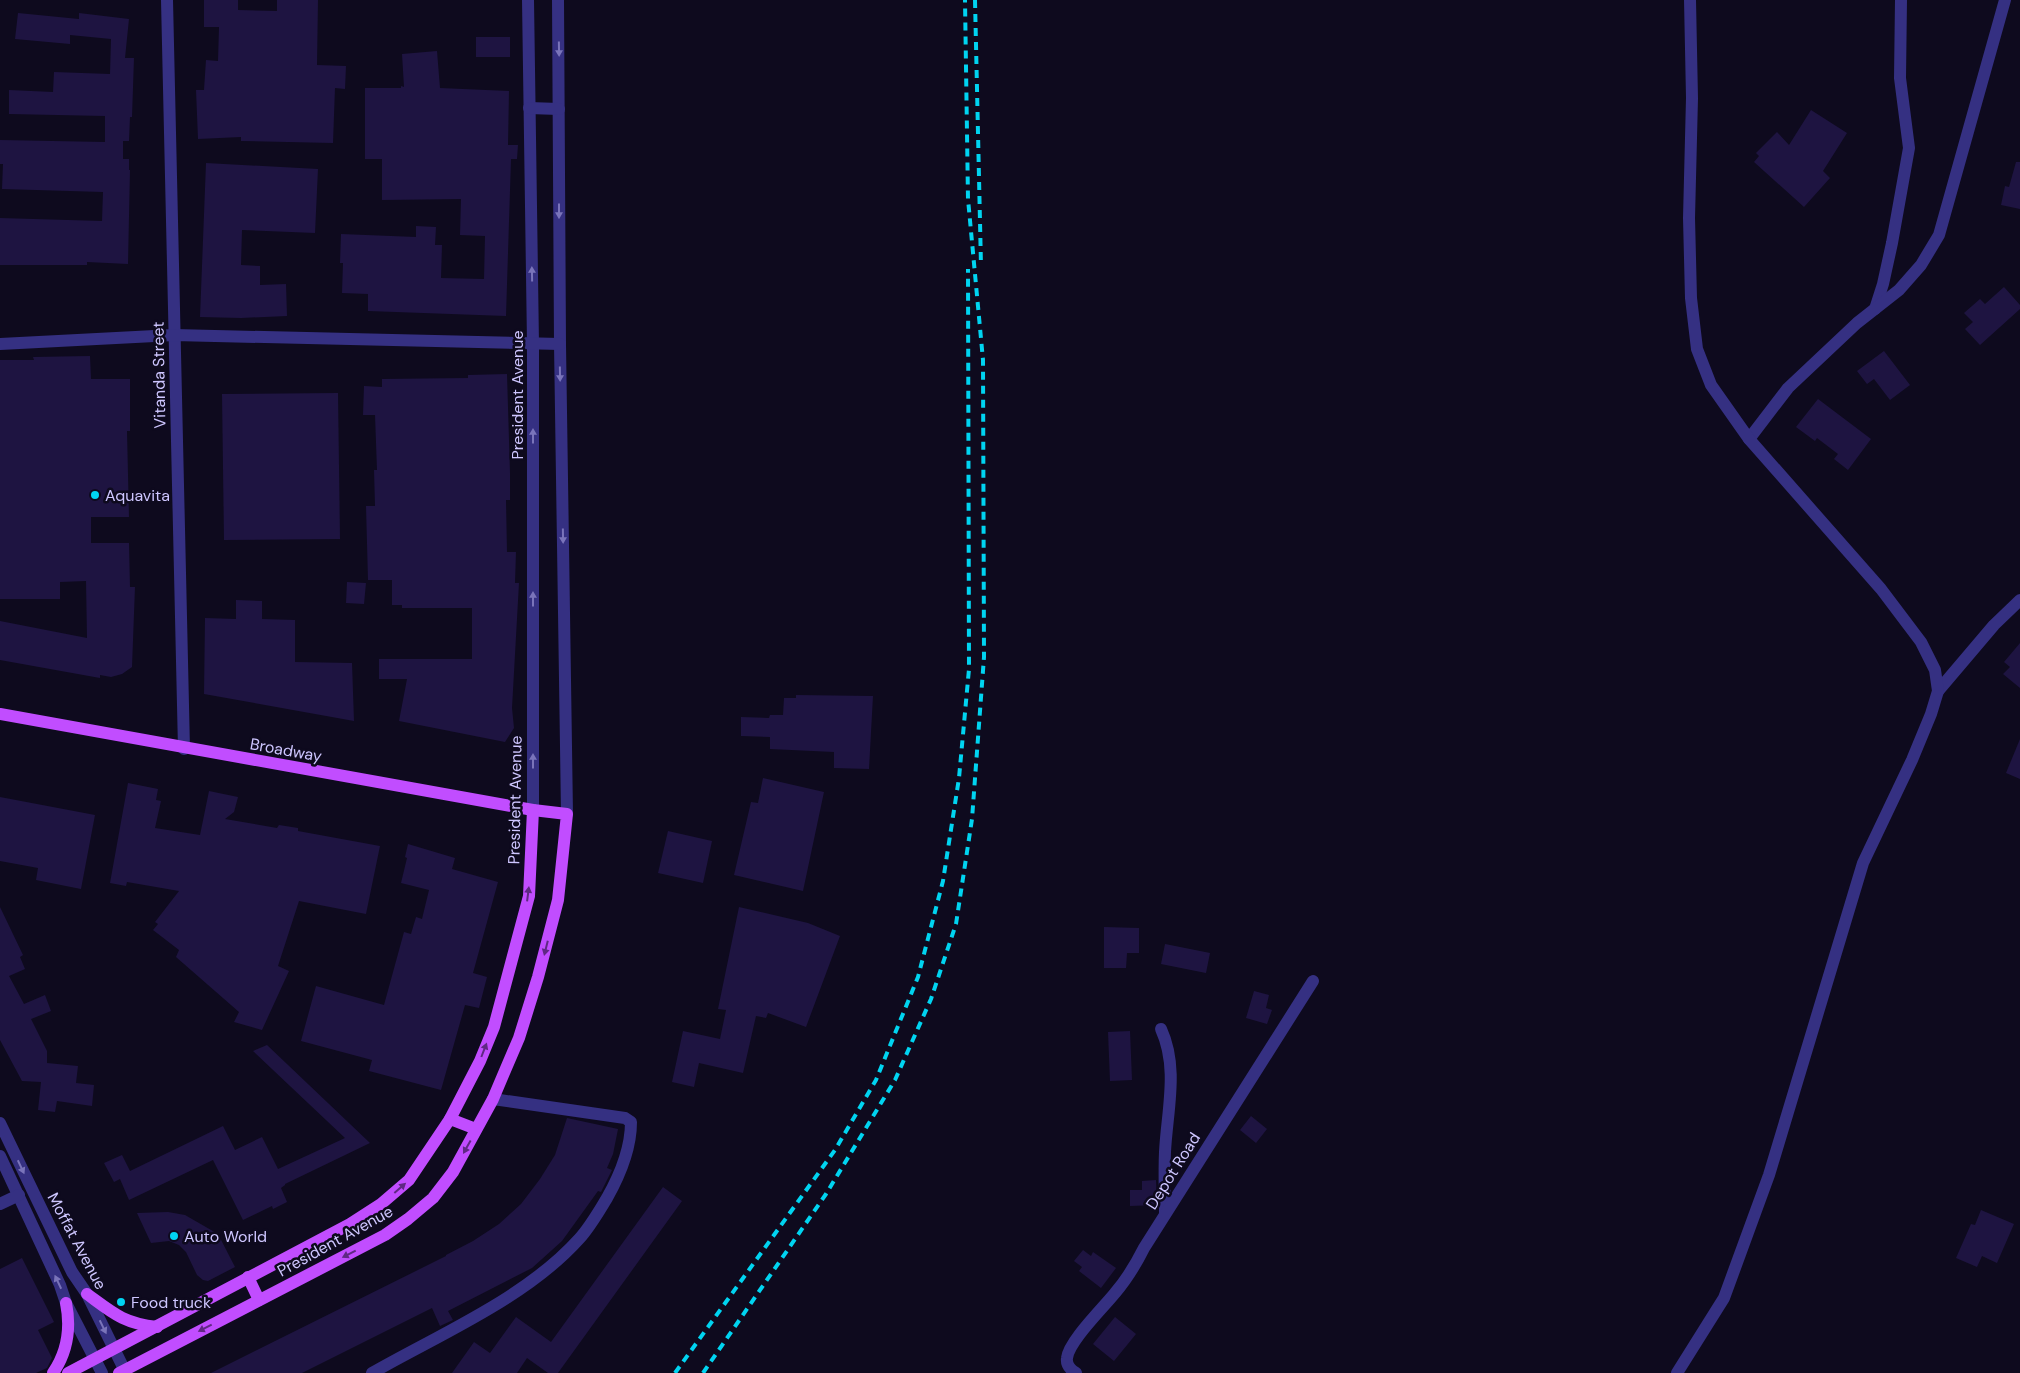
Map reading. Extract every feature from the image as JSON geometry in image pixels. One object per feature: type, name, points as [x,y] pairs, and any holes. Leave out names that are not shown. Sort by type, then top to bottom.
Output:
[{"type":"main road","name":"Broadway","points":[[0,714],[184,749],[532,810],[567,814]]},
{"type":"main road","name":"President Avenue","points":[[68,1373],[350,1224],[381,1204],[409,1180],[450,1119],[480,1061],[494,1027],[529,896],[532,810]]},
{"type":"main road","name":"President Avenue","points":[[123,1372],[385,1235],[433,1198],[453,1172],[493,1099],[519,1038],[538,977],[558,900],[567,814]]},
{"type":"main road","points":[[450,1119],[476,1129]]},
{"type":"main road","points":[[248,1277],[259,1300]]},
{"type":"main road","points":[[87,1294],[121,1318],[136,1325],[157,1327]]},
{"type":"main road","points":[[53,1373],[64,1352],[69,1335],[70,1322],[66,1303]]},
{"type":"street","name":"Vitanda Street","points":[[167,0],[184,749]]},
{"type":"street","name":"President Avenue","points":[[528,0],[533,344],[532,810]]},
{"type":"street","name":"President Avenue","points":[[558,0],[560,344],[567,814]]},
{"type":"street","points":[[1690,0],[1692,98],[1689,218],[1692,298],[1697,349],[1711,385],[1749,439],[1881,589],[1921,642],[1935,670],[1938,691]]},
{"type":"street","points":[[1874,309],[1888,259],[1909,148],[1900,78],[1901,0]]},
{"type":"street","points":[[1749,439],[1788,388],[1874,309],[1899,290],[1921,265],[1940,235],[2005,0]]},
{"type":"street","points":[[529,108],[559,109]]},
{"type":"street","points":[[0,344],[174,336],[560,344]]},
{"type":"street","points":[[1677,1373],[1724,1298],[1769,1175],[1864,863],[1912,760],[1931,714],[1938,691],[1994,625],[2020,600]]},
{"type":"street","name":"Depot Road","points":[[1076,1373],[1067,1364],[1066,1358],[1071,1345],[1116,1292],[1135,1266],[1165,1214],[1313,981]]},
{"type":"street","points":[[1161,1029],[1168,1044],[1171,1072],[1165,1151],[1165,1214]]},
{"type":"street","points":[[372,1373],[511,1296],[545,1272],[580,1238],[614,1185],[625,1162],[631,1132],[631,1122],[625,1118],[493,1099]]},
{"type":"street","name":"Moffat Avenue","points":[[0,1123],[72,1272],[87,1294],[114,1348],[123,1372]]},
{"type":"street","name":"Moffat Avenue","points":[[0,1156],[66,1303],[102,1373]]},
{"type":"street","points":[[0,1204],[19,1195]]},
{"type":"building","points":[[204,0],[238,0],[238,10],[277,11],[277,0],[318,0],[317,65],[346,66],[345,89],[335,88],[333,143],[241,141],[241,137],[198,139],[196,90],[204,90],[206,60],[218,61],[219,27],[204,27]]},
{"type":"building","points":[[18,13],[79,19],[79,13],[129,19],[125,58],[134,58],[132,117],[130,117],[129,141],[123,141],[123,159],[129,159],[130,170],[128,264],[87,262],[87,265],[0,265],[0,218],[102,221],[103,192],[2,189],[3,164],[0,164],[0,140],[105,142],[105,116],[9,114],[9,90],[53,92],[54,72],[110,74],[111,39],[70,35],[70,44],[15,39]]},
{"type":"building","points":[[476,37],[510,37],[510,57],[476,57]]},
{"type":"building","points":[[437,51],[440,88],[509,91],[508,145],[518,145],[517,159],[511,159],[506,316],[368,311],[368,294],[342,293],[343,263],[340,263],[341,234],[416,237],[416,226],[436,227],[435,245],[442,245],[441,278],[484,279],[485,236],[460,235],[461,199],[382,200],[382,159],[365,159],[365,88],[404,87],[402,54]]},
{"type":"building","points":[[1811,110],[1847,133],[1823,171],[1830,178],[1804,207],[1754,162],[1759,156],[1756,153],[1777,132],[1789,145]]},
{"type":"building","points":[[2016,162],[2020,162],[2020,209],[2001,205],[2005,186],[2009,187]]},
{"type":"building","points":[[206,163],[318,169],[315,233],[242,230],[241,265],[260,266],[260,285],[286,284],[287,316],[200,317]]},
{"type":"building","points":[[2004,287],[2020,305],[2020,309],[1980,345],[1965,329],[1973,322],[1964,313],[1980,299],[1985,304]]},
{"type":"building","points":[[1884,351],[1910,385],[1890,400],[1874,379],[1867,384],[1857,371]]},
{"type":"building","points":[[90,356],[91,379],[130,379],[130,431],[127,431],[129,517],[91,517],[91,543],[129,543],[130,587],[135,587],[132,667],[122,674],[111,677],[100,675],[100,678],[0,660],[0,621],[87,638],[86,581],[60,582],[60,599],[0,599],[0,360],[34,360],[33,357]]},
{"type":"building","points":[[507,374],[510,500],[506,500],[507,552],[516,552],[515,583],[519,583],[512,708],[514,728],[505,742],[399,721],[407,679],[379,679],[379,659],[472,659],[472,608],[402,608],[402,605],[392,605],[392,580],[368,580],[366,506],[375,506],[374,470],[377,470],[375,415],[363,415],[364,386],[382,387],[382,379],[468,378],[468,375]]},
{"type":"building","points":[[338,393],[340,539],[224,540],[222,394]]},
{"type":"building","points":[[1818,399],[1871,439],[1848,470],[1834,459],[1838,454],[1817,438],[1815,441],[1796,427]]},
{"type":"building","points":[[347,582],[366,583],[364,604],[346,603]]},
{"type":"building","points":[[236,600],[262,601],[262,619],[295,620],[295,662],[352,663],[354,721],[204,694],[205,618],[236,619]]},
{"type":"building","points":[[2020,643],[2020,688],[2003,674],[2010,667],[2004,662]]},
{"type":"building","points":[[796,695],[873,696],[869,769],[834,768],[834,752],[770,749],[770,737],[741,736],[741,717],[769,718],[770,715],[783,715],[784,698],[796,698]]},
{"type":"building","points":[[2020,739],[2020,779],[2006,773]]},
{"type":"building","points":[[763,778],[824,792],[803,891],[734,875],[751,802],[758,803]]},
{"type":"building","points":[[128,783],[158,789],[156,800],[161,801],[155,828],[200,835],[209,791],[238,797],[234,812],[225,819],[277,828],[279,825],[298,828],[298,831],[380,846],[366,914],[299,901],[278,966],[289,971],[262,1030],[234,1022],[239,1012],[176,957],[179,950],[153,930],[158,924],[155,922],[179,891],[127,882],[126,886],[110,883]]},
{"type":"building","points":[[0,797],[95,815],[81,889],[36,880],[38,868],[0,861]]},
{"type":"building","points":[[668,831],[712,841],[703,883],[658,873]]},
{"type":"building","points":[[408,844],[455,858],[452,869],[498,882],[473,973],[487,977],[479,1008],[465,1005],[441,1090],[369,1071],[372,1060],[301,1041],[316,986],[384,1005],[404,932],[411,934],[416,917],[422,919],[429,890],[401,883]]},
{"type":"building","points":[[0,907],[23,955],[20,957],[25,969],[9,976],[24,1004],[45,995],[51,1011],[31,1019],[47,1051],[47,1063],[78,1066],[76,1083],[94,1085],[92,1106],[57,1101],[55,1112],[38,1110],[41,1082],[22,1081],[0,1040]]},
{"type":"building","points":[[739,907],[808,923],[840,936],[806,1027],[768,1013],[766,1018],[756,1016],[743,1073],[699,1063],[694,1087],[672,1082],[683,1031],[720,1039],[726,1010],[718,1009]]},
{"type":"building","points":[[1104,927],[1139,928],[1139,953],[1127,953],[1126,968],[1104,968]]},
{"type":"building","points":[[1165,944],[1210,953],[1206,973],[1161,964]]},
{"type":"building","points":[[1254,991],[1269,995],[1266,1008],[1272,1010],[1267,1024],[1246,1018]]},
{"type":"building","points":[[1130,1031],[1132,1080],[1110,1081],[1108,1032]]},
{"type":"building","points":[[267,1045],[370,1143],[285,1184],[281,1188],[287,1202],[273,1209],[272,1206],[243,1220],[213,1160],[129,1200],[120,1179],[114,1182],[104,1163],[122,1155],[130,1171],[223,1126],[235,1150],[262,1137],[278,1169],[345,1138],[253,1051]]},
{"type":"building","points":[[1251,1116],[1267,1129],[1256,1143],[1240,1130]]},
{"type":"building","points":[[567,1118],[618,1129],[613,1154],[607,1168],[612,1170],[601,1192],[598,1191],[562,1241],[532,1268],[448,1311],[453,1320],[440,1326],[432,1308],[302,1373],[211,1373],[446,1256],[499,1224],[521,1204],[540,1179],[555,1155]]},
{"type":"building","points":[[1156,1180],[1157,1205],[1130,1206],[1130,1190],[1142,1190],[1142,1181]]},
{"type":"building","points":[[663,1187],[682,1201],[558,1373],[548,1373],[527,1358],[517,1373],[452,1373],[474,1342],[490,1353],[516,1317],[551,1342]]},
{"type":"building","points":[[1981,1210],[2014,1224],[1997,1263],[1982,1256],[1977,1267],[1956,1258],[1971,1224],[1975,1225]]},
{"type":"building","points":[[168,1212],[185,1215],[218,1234],[235,1267],[208,1281],[203,1280],[197,1275],[186,1252],[179,1245],[169,1241],[151,1243],[137,1213]]},
{"type":"building","points":[[1083,1250],[1091,1256],[1093,1252],[1116,1268],[1101,1288],[1079,1271],[1082,1267],[1074,1261]]},
{"type":"building","points":[[22,1258],[54,1322],[38,1330],[52,1358],[47,1368],[36,1373],[0,1373],[0,1269]]},
{"type":"building","points":[[1115,1317],[1136,1334],[1114,1361],[1093,1344]]},
{"type":"railway","points":[[703,1373],[826,1194],[895,1080],[931,999],[956,924],[972,819],[984,657],[983,360],[968,199],[965,0]]},
{"type":"railway","points":[[975,0],[981,266]]},
{"type":"railway","points":[[675,1373],[835,1150],[876,1080],[918,977],[943,881],[959,778],[969,669],[968,269]]},
{"type":"place","name":"Aquavita","points":[[95,495]]},
{"type":"place","name":"Auto World","points":[[174,1236]]},
{"type":"place","name":"Food truck","points":[[121,1302]]}]
